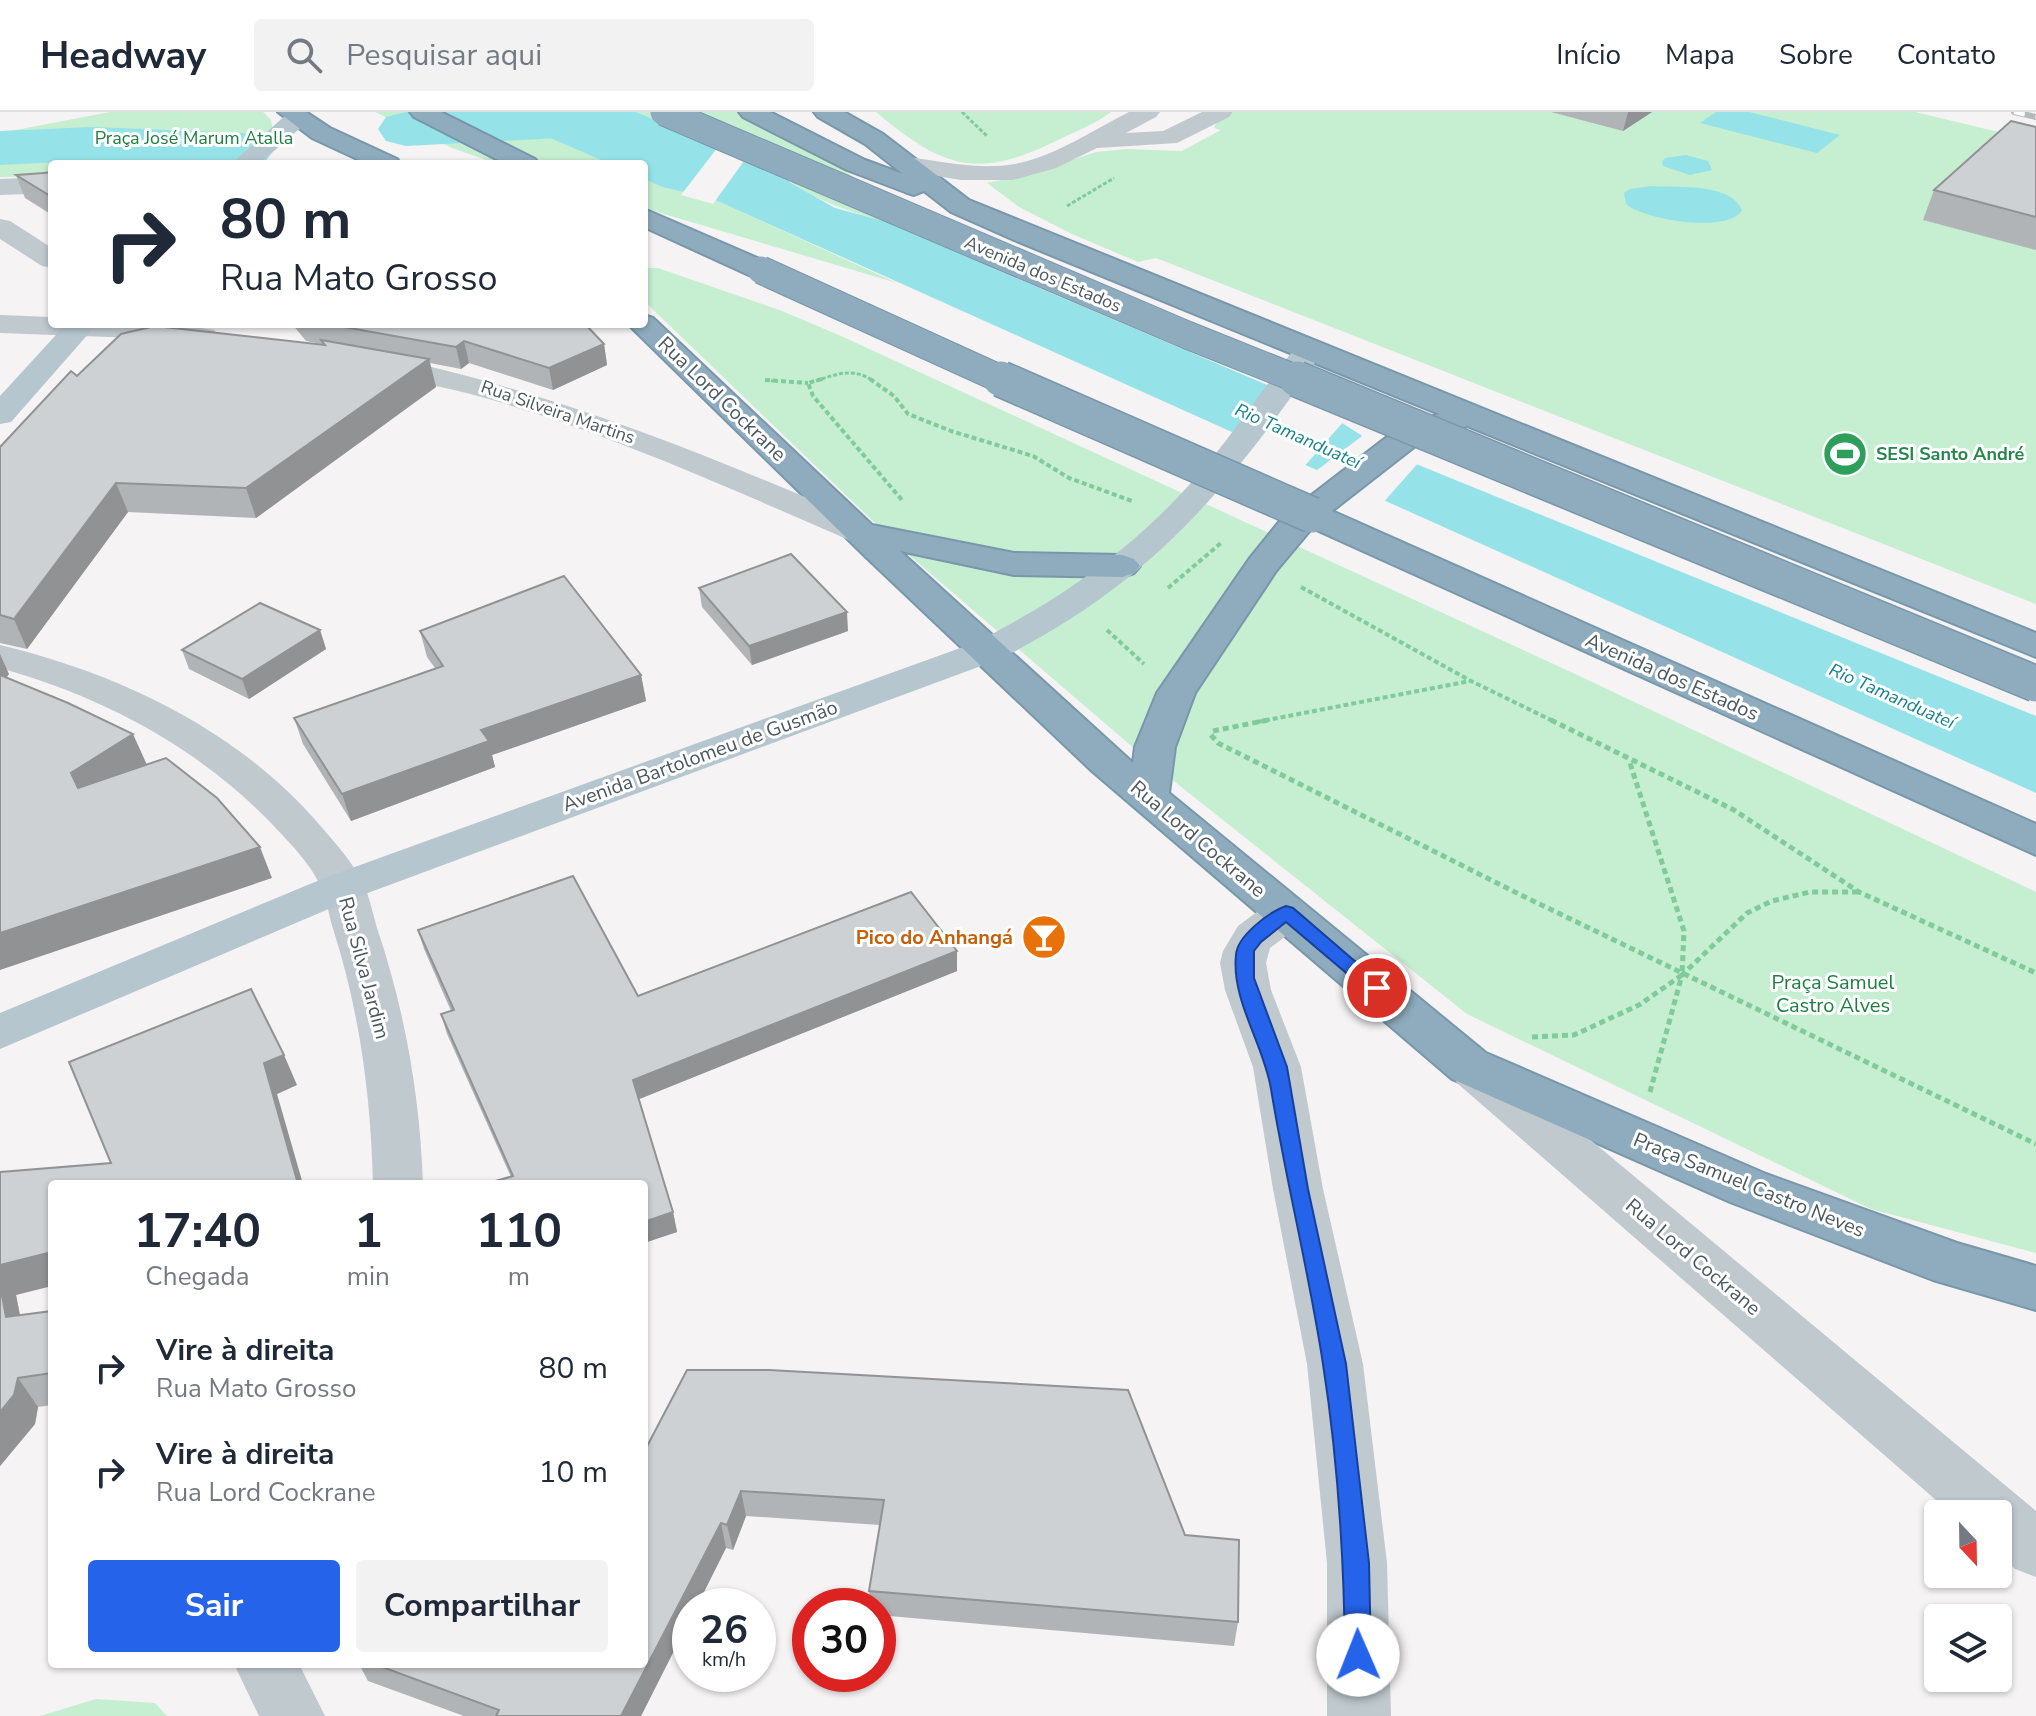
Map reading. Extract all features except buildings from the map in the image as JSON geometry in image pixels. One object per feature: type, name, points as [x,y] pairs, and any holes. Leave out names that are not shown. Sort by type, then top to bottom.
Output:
[{"type":"highway","points":[[334,112],[343,132],[359,153]]},
{"type":"highway","points":[[422,112],[518,160]]},
{"type":"highway","name":"Avenida dos Estados","points":[[664,112],[1187,335],[2036,684]]},
{"type":"highway","points":[[751,112],[856,165],[960,206]]},
{"type":"highway","points":[[297,114],[359,153],[377,160]]},
{"type":"highway","name":"Avenida dos Estados","points":[[834,114],[909,165],[960,206],[1065,252],[1150,283],[2036,646]]},
{"type":"highway","name":"Avenida dos Estados","points":[[648,219],[851,313],[1312,515],[2036,841]]},
{"type":"highway","name":"Rua Lord Cockrane","points":[[647,328],[987,651],[1148,797],[1469,1066]]},
{"type":"highway","points":[[1148,797],[1155,747],[1176,693],[1262,565],[1295,524],[1407,437],[1469,415]]},
{"type":"highway","points":[[861,533],[1014,564],[1122,566]]},
{"type":"highway","name":"Praça Samuel Castro Neves","points":[[1469,1066],[1748,1188],[1952,1264],[2036,1288]]},
{"type":"main road","points":[[248,160],[297,114]]},
{"type":"main road","points":[[0,415],[78,328]]},
{"type":"main road","name":"Avenida Bartolomeu de Gusmão","points":[[0,1032],[342,887],[987,651],[1032,629],[1122,566],[1209,483],[1309,350]]},
{"type":"street","points":[[909,165],[966,173],[1015,172],[1047,162],[1148,112]]},
{"type":"street","points":[[1087,142],[1168,138],[1221,112]]},
{"type":"street","points":[[0,187],[48,185]]},
{"type":"street","points":[[0,227],[48,257]]},
{"type":"street","points":[[0,324],[48,325]]},
{"type":"street","points":[[122,328],[238,341]]},
{"type":"street","name":"Rua Silveira Martins","points":[[342,358],[437,374],[530,399],[687,459],[861,533]]},
{"type":"street","name":"Rua Silva Jardim","points":[[0,656],[55,672],[120,697],[200,741],[279,806],[318,850],[342,887],[374,989],[390,1071],[398,1180]]},
{"type":"street","points":[[1286,913],[1254,937],[1245,951],[1243,963],[1248,990],[1277,1067],[1298,1189],[1335,1364],[1357,1563],[1359,1716]]},
{"type":"street","name":"Rua Lord Cockrane","points":[[1469,1066],[1979,1500]]},
{"type":"street","name":"Rua Lord Cockrane","points":[[2012,1528],[2036,1549]]},
{"type":"street","points":[[267,1668],[293,1716]]},
{"type":"path","points":[[1066,207],[1117,176]]},
{"type":"path","points":[[912,511],[813,396],[808,383],[839,373],[862,373],[894,396],[908,414],[951,431],[1033,456],[1069,478],[1175,517],[1471,681],[1734,810],[1859,892],[2036,973]]},
{"type":"path","points":[[1076,601],[1176,693]]},
{"type":"path","points":[[1471,681],[1208,732],[1218,743],[1288,780],[1682,975],[2036,1144]]},
{"type":"path","points":[[1628,759],[1684,931],[1682,975],[1637,1141]]},
{"type":"path","points":[[1530,1037],[1574,1035],[1639,1005],[1682,975],[1747,913],[1772,901],[1810,892],[1859,892]]},
{"type":"green space","name":"Praça José Marum Atalla","points":[[110,112],[263,112],[271,120],[273,131],[250,152],[225,160],[48,160],[48,176],[0,177],[0,133]]},
{"type":"green space","points":[[375,112],[501,112],[601,160],[486,160],[452,148]]},
{"type":"green space","points":[[636,112],[760,112],[939,236],[832,204],[793,184],[775,170]]},
{"type":"green space","points":[[876,112],[1111,112],[1085,128],[1028,153],[982,164],[941,156],[921,146]]},
{"type":"green space","name":"SESI Santo André","points":[[1235,112],[1915,112],[2036,141],[2036,604],[1156,258],[1138,262],[1019,207],[987,183],[1033,173],[1096,152],[1126,149],[1182,151],[1221,130],[1214,128],[1218,119]]},
{"type":"green space","points":[[648,181],[713,199],[897,283],[648,209]]},
{"type":"green space","name":"Praça Samuel Castro Alves","points":[[648,268],[658,268],[782,311],[841,336],[1573,673],[2036,892],[2036,1253],[1871,1209],[1467,1014],[1150,762],[902,549],[648,305]]},
{"type":"green space","points":[[96,1699],[155,1703],[167,1716],[40,1716]]},
{"type":"water","name":"Rio Tamanduateí","points":[[501,112],[636,112],[776,170],[791,183],[835,208],[939,236],[995,269],[1314,405],[1389,453],[2036,716],[2036,793],[713,199],[648,181],[648,160],[601,160],[532,130]]},
{"type":"water","points":[[1716,112],[1749,112],[1840,135],[1817,153],[1700,123]]},
{"type":"water","points":[[1686,155],[1708,161],[1712,170],[1690,175],[1663,166],[1665,158]]},
{"type":"water","points":[[1651,186],[1715,191],[1736,201],[1742,210],[1734,217],[1704,223],[1650,215],[1626,204],[1624,193]]},
{"type":"pier","points":[[721,143],[749,154],[713,204],[681,195]]},
{"type":"pier","points":[[1268,381],[1316,401],[1345,420],[1302,469],[1234,439],[1268,389]]},
{"type":"pier","points":[[1366,433],[1391,450],[1420,461],[1381,505],[1312,474]]},
{"type":"waterway","points":[[406,129],[578,120]]},
{"type":"waterway","points":[[0,148],[92,145],[245,150]]},
{"type":"railway","points":[[2014,112],[2036,117]]},
{"type":"place","name":"SESI Santo André","points":[[1845,454]]},
{"type":"place","name":"Pico do Anhangá","points":[[1044,937]]},
{"type":"route","points":[[1358,1655],[1357,1563],[1335,1364],[1298,1189],[1277,1067],[1248,990],[1243,963],[1245,951],[1254,937],[1286,913],[1377,988]]}]
